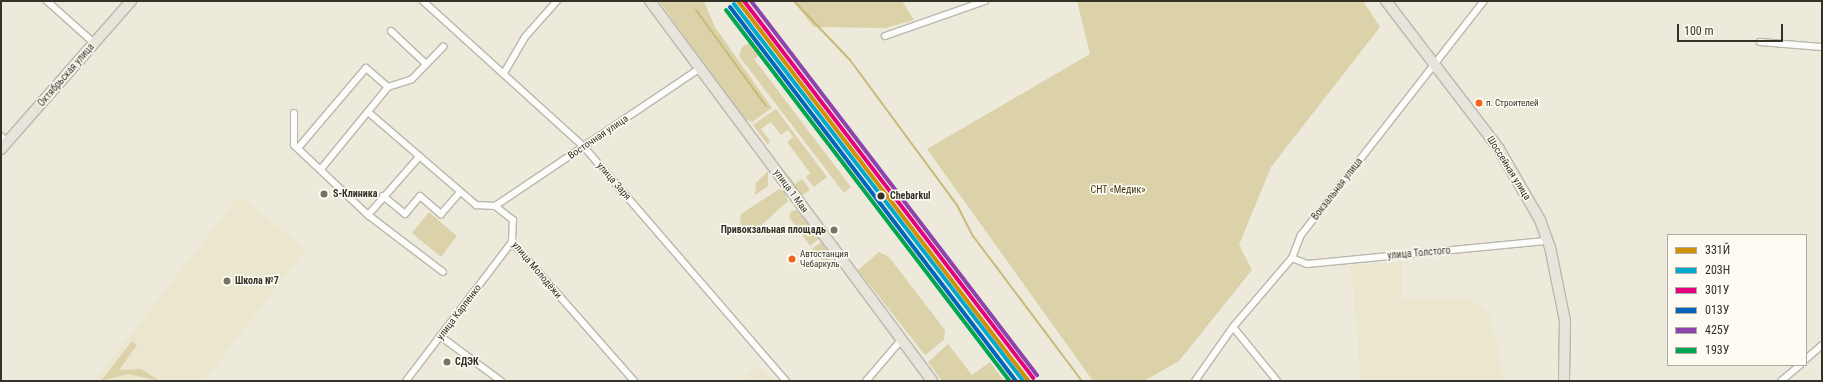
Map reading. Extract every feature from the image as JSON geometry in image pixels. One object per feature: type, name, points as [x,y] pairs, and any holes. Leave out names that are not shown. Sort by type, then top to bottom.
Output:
[{"type":"main road","name":"Октябрьская улица","points":[[3,142],[131,1]]},
{"type":"main road","name":"улица 1 Мая","points":[[650,1],[932,381]]},
{"type":"main road","name":"Шоссейная улица","points":[[1386,1],[1507,161],[1548,241],[1565,321],[1564,381]]},
{"type":"street","points":[[47,1],[94,43]]},
{"type":"street","name":"улица Заря","points":[[423,1],[584,147],[786,381]]},
{"type":"street","points":[[504,73],[525,37],[557,1]]},
{"type":"street","points":[[885,36],[985,1]]},
{"type":"street","name":"Вокзальная улица","points":[[1195,381],[1233,327],[1292,258],[1301,235],[1484,1]]},
{"type":"street","points":[[391,31],[426,64]]},
{"type":"street","points":[[1760,42],[1822,47]]},
{"type":"street","points":[[320,169],[388,87],[412,79],[443,47]]},
{"type":"street","points":[[298,148],[366,68],[388,87]]},
{"type":"street","name":"Восточная улица","points":[[495,206],[700,68]]},
{"type":"street","points":[[368,112],[476,205],[495,206]]},
{"type":"street","points":[[294,113],[294,145],[368,215],[443,272]]},
{"type":"street","points":[[368,215],[383,196],[419,157]]},
{"type":"street","points":[[383,196],[405,214],[420,196],[441,214],[460,192]]},
{"type":"street","name":"улица Молодёжи","points":[[495,206],[513,220],[512,242],[634,381]]},
{"type":"street","name":"улица Толстого","points":[[1292,258],[1307,264],[1548,241]]},
{"type":"street","name":"улица Карпенко","points":[[406,381],[512,242]]},
{"type":"street","points":[[1233,327],[1277,381]]},
{"type":"street","points":[[440,336],[501,381]]},
{"type":"street","points":[[866,381],[902,339]]},
{"type":"street","points":[[1807,358],[1822,345]]},
{"type":"street","points":[[1781,381],[1799,366]]},
{"type":"shaded area","name":"Школа №7","points":[[239,196],[306,249],[204,381],[94,381]]},
{"type":"shaded area","points":[[1403,262],[1402,300],[1467,297],[1489,314],[1505,381],[1361,381],[1351,265]]},
{"type":"shaded area","points":[[756,365],[776,381],[743,381]]},
{"type":"green space","points":[[659,1],[704,1],[715,27],[772,108],[752,122],[743,118]]},
{"type":"green space","points":[[793,1],[902,1],[914,20],[886,28],[814,27]]},
{"type":"green space","name":"СНТ «Медик»","points":[[1077,1],[1363,1],[1380,27],[1271,167],[1239,245],[1252,270],[1179,361],[1144,381],[1093,381],[927,149],[1090,54]]},
{"type":"green space","points":[[749,43],[759,56],[754,59],[851,187],[844,193],[739,56],[742,47]]},
{"type":"green space","points":[[776,109],[827,177],[814,187],[806,177],[810,173],[787,142],[793,137],[788,130],[781,135],[771,122],[761,129],[770,141],[768,145],[753,125]]},
{"type":"green space","points":[[778,163],[795,184],[802,179],[810,190],[801,196]]},
{"type":"green space","points":[[768,171],[768,186],[755,195],[756,183]]},
{"type":"green space","points":[[779,189],[784,191],[788,201],[757,229],[745,230],[740,223],[741,214]]},
{"type":"green space","points":[[798,210],[819,239],[810,246],[789,217],[791,211]]},
{"type":"green space","points":[[429,212],[457,236],[441,257],[412,233]]},
{"type":"green space","points":[[821,242],[833,258],[827,265],[812,249]]},
{"type":"green space","points":[[879,252],[889,257],[945,330],[944,340],[925,355],[858,270]]},
{"type":"green space","points":[[132,341],[137,345],[119,370],[141,369],[160,381],[128,374],[101,381]]},
{"type":"green space","points":[[948,344],[972,375],[990,362],[1004,381],[942,381],[928,362]]},
{"type":"waterway","points":[[794,1],[850,60],[957,205],[973,236],[1082,381]]},
{"type":"waterway","points":[[696,10],[766,106]]},
{"type":"transit line","name":"331Й","points":[[738,1],[1029,381]]},
{"type":"transit line","name":"301У","points":[[744,1],[1033,378]]},
{"type":"transit line","name":"425У","points":[[751,1],[1037,375]]},
{"type":"transit line","name":"203Н","points":[[734,4],[1023,381]]},
{"type":"transit line","name":"013У","points":[[730,7],[1016,381]]},
{"type":"transit line","name":"193У","points":[[726,10],[1010,381]]},
{"type":"place","name":"п. Строителей","points":[[1479,103]]},
{"type":"place","name":"S-Клиника","points":[[324,194]]},
{"type":"place","name":"Chebarkul","points":[[881,196]]},
{"type":"place","name":"Привокзальная площадь","points":[[834,230]]},
{"type":"place","name":"Автостанция Чебаркуль","points":[[792,259]]},
{"type":"place","name":"Школа №7","points":[[227,281]]},
{"type":"place","name":"СДЭК","points":[[447,362]]}]
